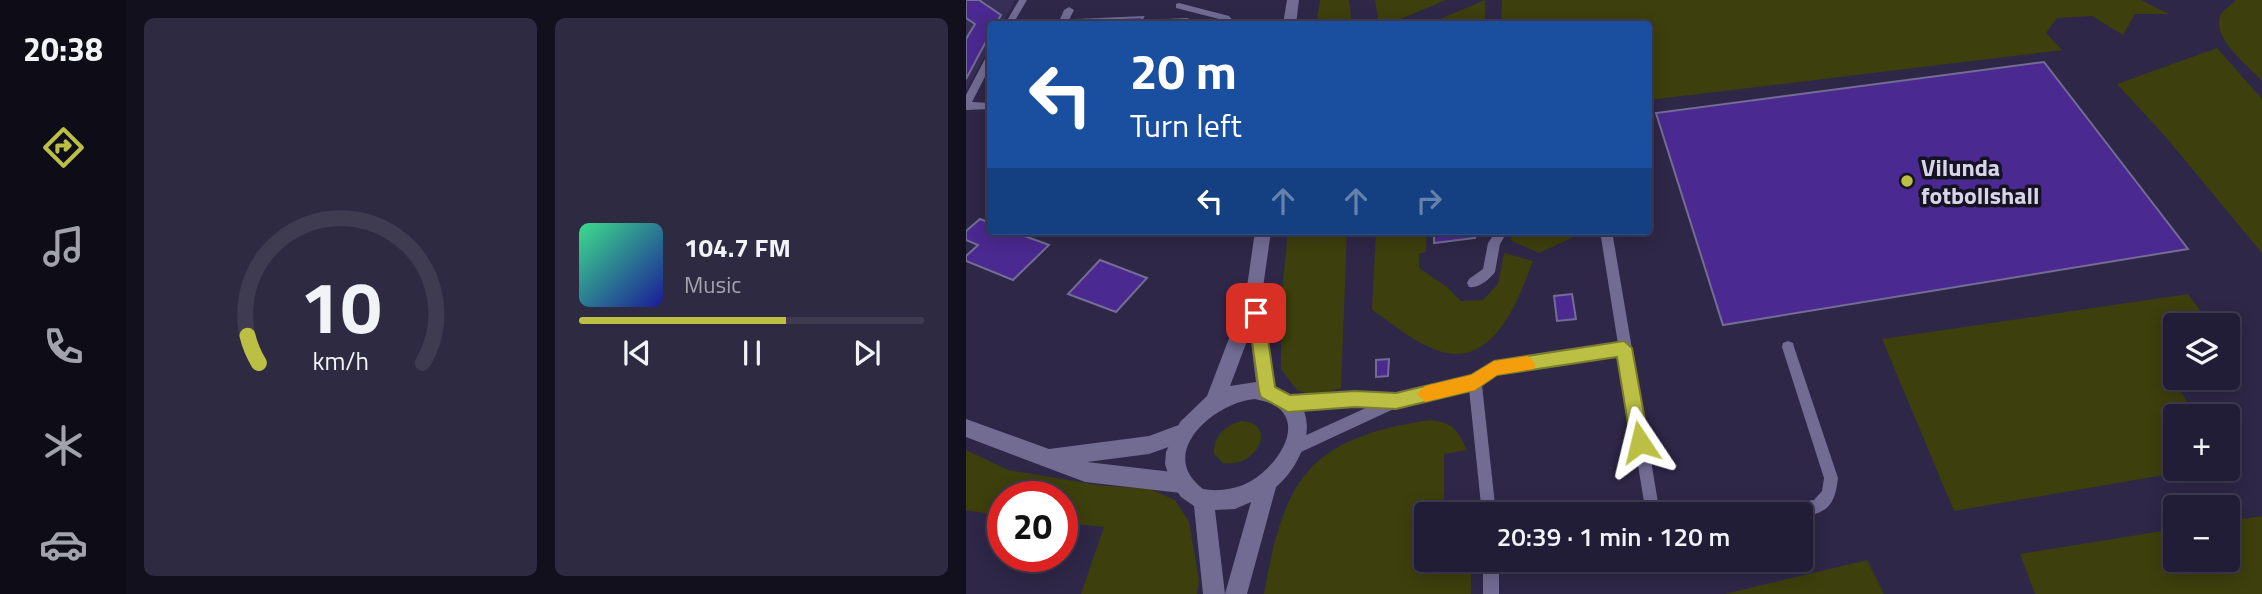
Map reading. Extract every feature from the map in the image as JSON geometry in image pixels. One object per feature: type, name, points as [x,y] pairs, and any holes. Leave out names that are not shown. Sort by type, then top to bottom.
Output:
[{"type":"street","points":[[1290,21],[1293,0]]},
{"type":"street","points":[[1262,235],[1255,294],[1256,332],[1267,391]]},
{"type":"street","points":[[1215,401],[1255,294]]},
{"type":"street","points":[[966,428],[991,440],[1050,457],[1086,472],[1181,482],[1204,500],[1224,502],[1245,497],[1266,486],[1289,461],[1296,447],[1297,423],[1288,404],[1267,391],[1241,391],[1215,401],[1203,410],[1184,432],[1175,459],[1181,482]]},
{"type":"street","points":[[1050,457],[1149,445],[1184,432]]},
{"type":"street","points":[[1236,594],[1266,486]]},
{"type":"street","points":[[1204,500],[1214,594]]},
{"type":"lane","points":[[1011,21],[1023,0]]},
{"type":"lane","points":[[1178,6],[1226,18],[1228,21]]},
{"type":"lane","points":[[1064,21],[1069,10]]},
{"type":"lane","points":[[987,65],[966,106],[987,106]]},
{"type":"lane","points":[[1473,283],[1489,272],[1494,243],[1499,235]]},
{"type":"lane","points":[[1607,235],[1651,502]]},
{"type":"lane","points":[[1788,347],[1831,478],[1829,494],[1818,507],[1813,508]]},
{"type":"lane","points":[[1296,447],[1396,401],[1475,382],[1494,368],[1624,348]]},
{"type":"lane","points":[[1475,382],[1488,502]]},
{"type":"lane","points":[[1288,404],[1355,399],[1396,401]]},
{"type":"lane","points":[[1491,572],[1491,594]]},
{"type":"shaded area","points":[[966,0],[1015,0],[1004,21],[987,21],[987,51],[966,91]]},
{"type":"shaded area","points":[[1320,0],[1349,0],[1352,21],[1316,21]]},
{"type":"shaded area","points":[[1375,0],[1446,0],[1396,21],[1378,21]]},
{"type":"shaded area","points":[[1485,0],[1485,21],[1435,21]]},
{"type":"shaded area","points":[[1502,0],[2141,0],[2169,14],[2135,14],[2123,35],[2092,16],[2057,18],[2046,33],[2062,50],[1652,100],[1652,21],[1501,21]]},
{"type":"shaded area","points":[[2236,0],[2262,0],[2262,81],[2233,52],[2221,34],[2220,16]]},
{"type":"shaded area","points":[[2217,48],[2262,99],[2262,253],[2165,136],[2117,84]]},
{"type":"shaded area","points":[[1288,235],[1347,235],[1341,388],[1314,396],[1297,390],[1281,369],[1281,301]]},
{"type":"shaded area","points":[[1376,235],[1427,235],[1426,252],[1419,254],[1419,268],[1447,287],[1461,301],[1483,300],[1498,284],[1504,253],[1533,261],[1512,310],[1502,326],[1490,340],[1477,349],[1461,354],[1432,349],[1372,310]]},
{"type":"shaded area","points":[[1513,235],[1578,235],[1539,253],[1510,240]]},
{"type":"shaded area","points":[[2188,294],[2202,313],[2163,313],[2163,390],[2179,390],[2189,404],[2163,404],[2163,475],[1954,511],[1882,339]]},
{"type":"shaded area","points":[[1430,420],[1449,425],[1461,437],[1467,450],[1444,454],[1444,502],[1414,502],[1414,572],[1471,572],[1471,594],[1264,594],[1281,520],[1293,493],[1309,470],[1330,452],[1356,438]]},
{"type":"shaded area","points":[[1241,421],[1253,424],[1259,429],[1259,445],[1246,459],[1223,463],[1214,454],[1218,437],[1225,429]]},
{"type":"shaded area","points":[[966,450],[1008,470],[1074,481],[987,481],[987,513],[966,510]]},
{"type":"shaded area","points":[[1078,482],[1150,489],[1175,500],[1189,522],[1199,580],[1197,594],[1081,594],[1104,527],[1078,525]]},
{"type":"shaded area","points":[[2262,516],[2262,594],[2035,594],[2020,554],[2163,531],[2163,572],[2240,572],[2240,519]]},
{"type":"shaded area","points":[[1867,560],[1884,594],[1724,594]]},
{"type":"building","points":[[966,0],[979,0],[1001,15],[998,21],[987,21],[987,40],[966,79],[966,39],[975,24],[966,18]]},
{"type":"building","points":[[1143,17],[1141,21],[1076,20]]},
{"type":"building","points":[[1187,19],[1186,21],[1141,21]]},
{"type":"building","name":"Vilunda fotbollshall","points":[[2044,62],[2188,249],[1723,325],[1656,113]]},
{"type":"building","points":[[980,219],[987,222],[987,235],[1022,235],[1049,245],[1013,280],[966,261],[966,256],[978,245],[966,240],[966,231]]},
{"type":"building","points":[[1434,235],[1475,235],[1475,238],[1434,243]]},
{"type":"building","points":[[1100,260],[1147,278],[1116,312],[1068,294]]},
{"type":"building","points":[[1572,294],[1576,319],[1557,321],[1554,296]]},
{"type":"building","points":[[1389,359],[1388,376],[1376,377],[1376,360]]},
{"type":"slow traffic","points":[[1425,394],[1475,382],[1494,368],[1528,364]]},
{"type":"place","name":"Vilunda fotbollshall","points":[[1907,181]]},
{"type":"route","points":[[1256,313],[1256,332],[1267,391],[1288,404],[1355,399],[1396,401],[1475,382],[1494,368],[1624,348],[1640,442]]}]
